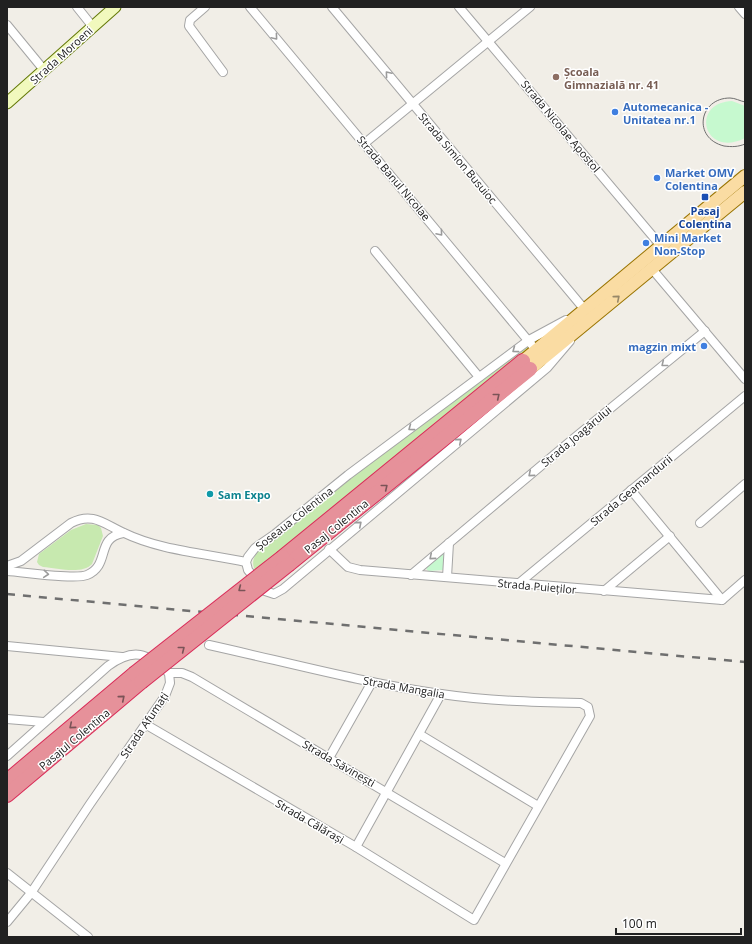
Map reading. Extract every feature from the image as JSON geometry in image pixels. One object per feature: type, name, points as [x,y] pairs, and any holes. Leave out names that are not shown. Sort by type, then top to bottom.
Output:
[{"type":"highway","name":"Pasaj Colentina","points":[[137,678],[286,561],[527,365]]},
{"type":"highway","name":"Pasajul Colentina","points":[[7,781],[137,678]]},
{"type":"highway","name":"Pasajul Colentina","points":[[7,795],[137,678]]},
{"type":"main road","name":"Șoseaua Colentina","points":[[527,365],[536,350],[745,176]]},
{"type":"main road","points":[[527,365],[587,323],[745,192]]},
{"type":"street","points":[[77,7],[93,26]]},
{"type":"street","name":"Strada Moroeni","points":[[7,103],[115,7]]},
{"type":"street","points":[[205,7],[190,20],[189,26],[223,72]]},
{"type":"street","name":"Strada Banul Nicolae","points":[[250,7],[365,143],[536,350]]},
{"type":"street","name":"Strada Simion Busuioc","points":[[332,7],[585,310]]},
{"type":"street","name":"Strada Nicolae Apostol","points":[[459,7],[662,246]]},
{"type":"street","points":[[365,143],[530,7]]},
{"type":"street","points":[[739,7],[745,14]]},
{"type":"street","points":[[7,25],[44,70]]},
{"type":"street","points":[[375,251],[479,377]]},
{"type":"street","points":[[652,269],[745,379]]},
{"type":"street","name":"Șoseaua Colentina","points":[[246,562],[255,548],[275,534],[348,475],[528,340],[585,310]]},
{"type":"street","points":[[7,566],[21,562],[76,520],[94,518],[123,533],[155,546],[246,562],[248,570],[264,591],[274,594],[283,589],[547,368],[587,323]]},
{"type":"street","name":"Strada Joagărului","points":[[411,575],[705,331]]},
{"type":"street","name":"Strada Geamandurii","points":[[518,584],[745,396]]},
{"type":"street","points":[[700,523],[745,484]]},
{"type":"street","points":[[631,490],[722,600],[745,580]]},
{"type":"street","points":[[7,571],[76,577],[88,575],[99,566],[112,535],[123,533]]},
{"type":"street","points":[[604,591],[670,536]]},
{"type":"street","points":[[447,577],[448,543]]},
{"type":"street","name":"Strada Puieților","points":[[329,549],[342,563],[354,569],[722,600]]},
{"type":"street","name":"Strada Mangalia","points":[[209,645],[372,682],[441,694],[505,700],[585,704],[590,710],[590,719],[538,806]]},
{"type":"street","points":[[7,646],[122,657],[136,655],[149,657],[156,661],[169,673]]},
{"type":"street","points":[[7,756],[108,666],[122,657]]},
{"type":"street","name":"Strada Afumați","points":[[7,922],[31,893],[168,690],[170,683],[169,673]]},
{"type":"street","name":"Strada Săvinești","points":[[169,673],[182,673],[192,677],[505,863]]},
{"type":"street","points":[[329,758],[372,682]]},
{"type":"street","points":[[356,847],[441,694]]},
{"type":"street","points":[[7,719],[44,722]]},
{"type":"street","name":"Strada Călărași","points":[[145,724],[356,847],[474,920],[505,863]]},
{"type":"street","points":[[419,734],[538,806],[505,863]]},
{"type":"street","points":[[7,873],[88,937]]},
{"type":"green space","points":[[732,101],[745,106],[745,138],[731,143],[720,141],[712,136],[707,128],[706,119],[710,111],[719,104]]},
{"type":"green space","points":[[527,346],[528,348],[256,572],[253,561],[258,551],[362,467]]},
{"type":"green space","points":[[86,524],[98,525],[101,528],[103,536],[92,564],[88,567],[76,570],[43,567],[39,565],[37,562],[39,554],[71,530]]},
{"type":"green space","points":[[444,552],[443,570],[427,570],[426,567]]},
{"type":"tram line","points":[[745,102],[732,98],[720,100],[711,104],[703,119],[707,135],[714,142],[732,147],[745,144]]},
{"type":"railway","points":[[7,594],[745,662]]},
{"type":"place","name":"Școala Gimnazială nr. 41","points":[[556,77]]},
{"type":"place","name":"Automecanica - Unitatea nr.1","points":[[615,112]]},
{"type":"place","name":"Market OMV Colentina","points":[[657,178]]},
{"type":"place","name":"Pasaj Colentina","points":[[705,197]]},
{"type":"place","name":"Mini Market Non-Stop","points":[[646,243]]},
{"type":"place","name":"magzin mixt","points":[[704,346]]},
{"type":"place","name":"Sam Expo","points":[[210,494]]}]
